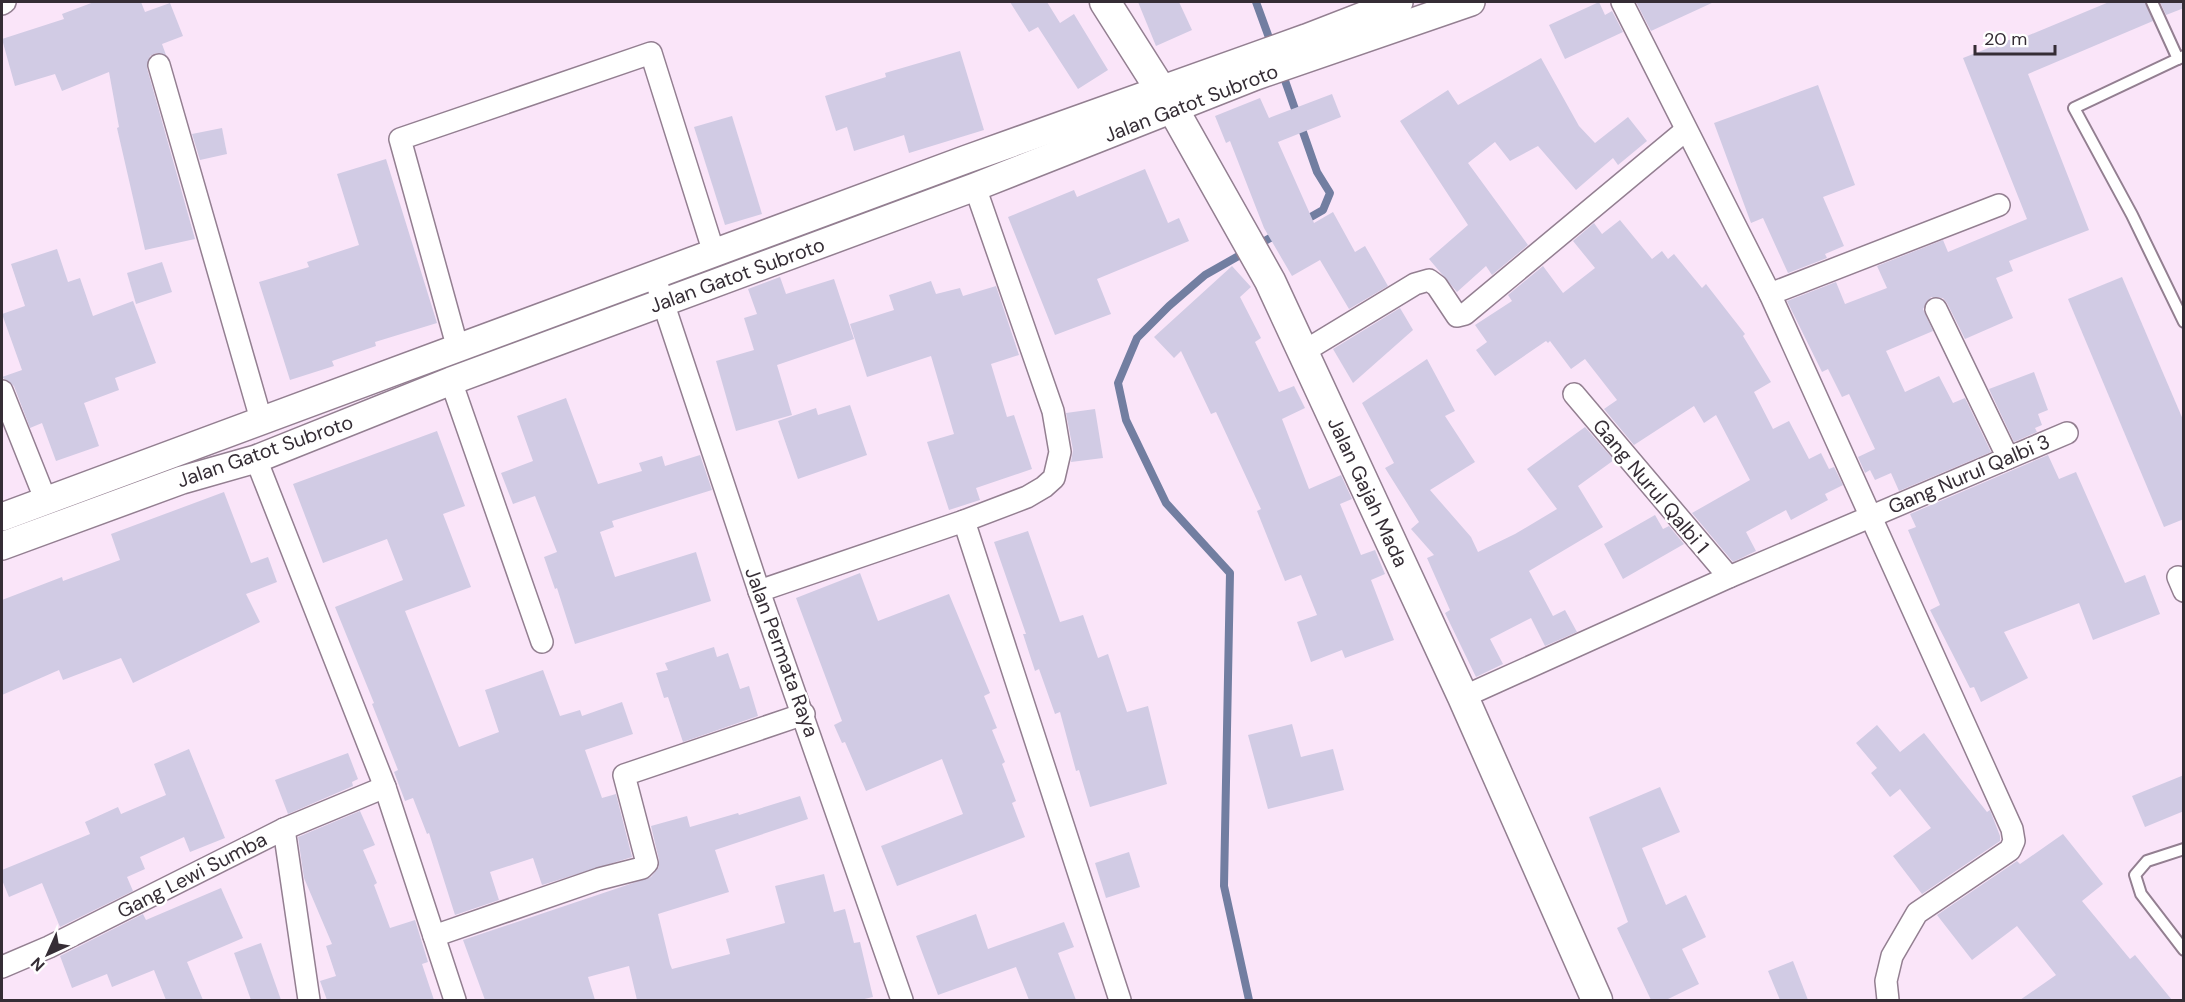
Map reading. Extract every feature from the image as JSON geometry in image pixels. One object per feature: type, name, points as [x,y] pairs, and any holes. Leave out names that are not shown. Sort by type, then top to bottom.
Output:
[{"type":"main road","name":"Jalan Gajah Mada","points":[[1105,2],[1167,100],[1270,281],[1463,697],[1598,1000]]},
{"type":"street","name":"Jalan Gatot Subroto","points":[[1308,48],[1399,2]]},
{"type":"street","name":"Jalan Gatot Subroto","points":[[2,517],[253,426],[714,253],[1167,100],[1308,48],[1471,2]]},
{"type":"street","points":[[1622,2],[1770,294],[1872,515],[2012,829],[2014,841],[2006,853],[1917,913],[1892,956],[1886,981],[1888,1000]]},
{"type":"street","points":[[458,349],[400,139],[651,53],[714,253]]},
{"type":"street","points":[[159,65],[253,426],[256,459],[385,787],[455,1000]]},
{"type":"street","name":"Jalan Gatot Subroto","points":[[2,546],[182,480],[256,459],[451,381],[975,187],[1167,100]]},
{"type":"street","points":[[1303,351],[1415,284],[1430,280],[1437,286],[1457,316],[1465,314],[1686,130]]},
{"type":"street","points":[[759,591],[1027,497],[1054,478],[1060,452],[1053,411],[975,187]]},
{"type":"street","points":[[1770,294],[1999,205]]},
{"type":"street","name":"Jalan Permata Raya","points":[[654,275],[759,591],[804,714],[902,1000]]},
{"type":"street","points":[[1936,309],[2008,458]]},
{"type":"street","points":[[451,381],[542,642]]},
{"type":"street","points":[[2,391],[46,501]]},
{"type":"street","name":"Gang Nurul Qalbi 1","points":[[1574,394],[1728,577]]},
{"type":"street","name":"Gang Nurul Qalbi 3","points":[[1463,697],[1728,577],[2067,433]]},
{"type":"street","points":[[964,521],[1120,1000]]},
{"type":"street","points":[[434,936],[599,879],[642,868],[647,863],[624,775],[804,714]]},
{"type":"street","name":"Gang Lewi Sumba","points":[[2,968],[49,947],[284,829],[385,787]]},
{"type":"street","points":[[284,829],[309,1000]]},
{"type":"lane","points":[[2152,2],[2181,58],[2074,108],[2132,214],[2184,322]]},
{"type":"lane","points":[[2184,849],[2147,861],[2134,875],[2141,894],[2184,950]]},
{"type":"building","points":[[94,2],[141,2],[145,12],[170,3],[183,36],[162,44],[166,55],[156,53],[150,56],[147,68],[195,239],[145,250],[117,128],[119,127],[109,72],[62,91],[55,74],[15,86],[2,39],[64,19],[62,14]]},
{"type":"building","points":[[1010,2],[1047,2],[1060,23],[1074,14],[1108,70],[1078,89],[1038,27],[1029,32]]},
{"type":"building","points":[[1138,2],[1179,2],[1192,30],[1156,46]]},
{"type":"building","points":[[1599,2],[1605,15],[1612,11],[1623,32],[1565,59],[1549,25]]},
{"type":"building","points":[[1636,2],[1714,2],[1651,31]]},
{"type":"building","points":[[2109,2],[2145,2],[2153,21],[2028,74],[2089,230],[2009,261],[2013,271],[1996,278],[2013,318],[1965,339],[1943,298],[1931,297],[1923,309],[1933,331],[1886,351],[1905,392],[1939,376],[1953,403],[1965,398],[1991,452],[1899,491],[1891,473],[1875,480],[1870,470],[1865,473],[1858,457],[1875,449],[1849,394],[1842,397],[1828,369],[1822,372],[1787,301],[1836,282],[1845,304],[1887,288],[1877,266],[1943,240],[1948,252],[2027,219],[1963,58],[2014,38],[2015,41]]},
{"type":"building","points":[[2160,2],[2184,2],[2184,8],[2166,15]]},
{"type":"building","points":[[960,51],[984,130],[909,153],[904,135],[854,151],[847,127],[836,131],[825,96],[886,77],[885,73]]},
{"type":"building","points":[[1541,58],[1579,126],[1595,143],[1628,117],[1647,141],[1618,165],[1613,158],[1576,190],[1538,146],[1510,161],[1495,142],[1468,163],[1528,245],[1492,275],[1486,266],[1457,292],[1429,259],[1468,225],[1400,121],[1448,90],[1458,105]]},
{"type":"building","points":[[1818,85],[1855,185],[1823,197],[1844,246],[1825,254],[1827,258],[1788,273],[1763,218],[1751,223],[1714,123]]},
{"type":"building","points":[[1332,94],[1341,117],[1278,142],[1314,223],[1333,212],[1355,252],[1365,246],[1388,286],[1349,309],[1320,260],[1292,276],[1264,228],[1230,141],[1226,143],[1215,116],[1260,98],[1269,118]]},
{"type":"building","points":[[732,116],[762,214],[725,225],[694,127]]},
{"type":"building","points":[[222,128],[227,154],[200,160],[192,134]]},
{"type":"building","points":[[386,159],[437,323],[375,342],[376,346],[332,361],[334,366],[290,380],[259,282],[309,267],[307,262],[359,245],[337,174]]},
{"type":"building","points":[[1145,169],[1168,223],[1179,218],[1189,241],[1097,279],[1111,314],[1055,335],[1008,217],[1074,190],[1077,197]]},
{"type":"building","points":[[1620,220],[1652,259],[1662,251],[1668,259],[1674,254],[1702,288],[1706,284],[1745,334],[1743,336],[1771,382],[1754,392],[1773,429],[1789,421],[1809,459],[1821,453],[1829,469],[1834,467],[1843,485],[1825,494],[1828,500],[1791,520],[1786,510],[1746,532],[1756,551],[1733,562],[1692,513],[1750,480],[1716,415],[1704,423],[1694,406],[1634,445],[1604,409],[1617,400],[1585,359],[1571,369],[1550,341],[1548,343],[1546,341],[1495,376],[1476,350],[1487,342],[1475,325],[1512,301],[1508,295],[1543,266],[1563,293],[1595,268],[1573,241],[1594,223],[1602,234]]},
{"type":"building","points":[[57,249],[68,282],[80,278],[93,316],[133,301],[156,363],[115,378],[119,390],[84,403],[99,446],[56,461],[42,423],[30,428],[14,386],[2,377],[22,370],[2,314],[25,306],[11,264]]},
{"type":"building","points":[[162,262],[172,292],[136,304],[127,273]]},
{"type":"building","points":[[1232,266],[1251,287],[1240,297],[1261,338],[1255,342],[1279,392],[1294,386],[1305,408],[1282,419],[1309,489],[1341,475],[1352,499],[1340,504],[1361,555],[1375,550],[1385,574],[1371,580],[1394,640],[1345,658],[1342,650],[1311,662],[1297,622],[1317,615],[1301,575],[1285,581],[1257,511],[1261,509],[1216,412],[1211,414],[1181,351],[1174,358],[1154,337]]},
{"type":"building","points":[[780,277],[786,294],[834,279],[854,339],[777,365],[792,415],[736,431],[716,361],[754,350],[744,318],[757,314],[748,289]]},
{"type":"building","points":[[2122,277],[2184,422],[2184,519],[2164,527],[2068,299]]},
{"type":"building","points":[[931,281],[936,294],[960,288],[963,296],[996,286],[1019,355],[991,364],[1007,417],[1014,415],[1032,469],[976,488],[980,500],[949,510],[927,442],[954,434],[931,356],[867,377],[850,324],[894,310],[889,295]]},
{"type":"building","points":[[1400,308],[1413,330],[1353,383],[1333,349]]},
{"type":"building","points":[[1427,359],[1455,411],[1445,416],[1475,462],[1430,490],[1471,537],[1478,552],[1515,534],[1557,509],[1527,469],[1585,427],[1614,460],[1578,486],[1603,527],[1529,571],[1553,616],[1565,610],[1577,632],[1545,646],[1531,618],[1490,639],[1503,664],[1476,677],[1445,613],[1450,610],[1427,558],[1434,555],[1411,529],[1419,522],[1385,468],[1394,463],[1362,403]]},
{"type":"building","points":[[2034,372],[2048,410],[2038,414],[2042,425],[2035,428],[2037,432],[2014,442],[1989,389]]},
{"type":"building","points":[[566,398],[598,484],[642,471],[639,463],[662,456],[665,466],[700,455],[712,490],[612,521],[614,527],[600,532],[615,577],[696,552],[711,601],[575,644],[557,588],[555,589],[544,557],[557,552],[535,496],[513,504],[501,473],[533,461],[517,416]]},
{"type":"building","points":[[850,405],[867,455],[798,479],[778,421],[816,408],[818,415]]},
{"type":"building","points":[[1095,409],[1103,458],[1071,462],[1073,450],[1066,413]]},
{"type":"building","points":[[437,431],[465,506],[443,514],[471,587],[405,611],[459,747],[499,732],[485,690],[543,670],[560,716],[580,710],[582,716],[622,702],[633,734],[585,750],[602,798],[616,794],[632,857],[542,885],[533,858],[490,872],[499,900],[455,915],[429,833],[427,834],[413,798],[405,801],[394,772],[398,770],[372,704],[374,703],[335,607],[403,580],[387,539],[323,563],[293,484]]},
{"type":"building","points":[[2048,455],[2059,479],[2076,472],[2125,583],[2145,575],[2160,614],[2093,640],[2079,603],[2004,632],[2028,678],[1981,702],[1974,687],[1970,688],[1930,610],[1940,605],[1908,530],[1916,527],[1910,514]]},
{"type":"building","points":[[224,492],[251,563],[268,557],[277,582],[246,594],[260,622],[133,683],[121,658],[63,680],[59,670],[2,695],[2,600],[62,577],[63,581],[120,560],[111,534]]},
{"type":"building","points":[[1655,515],[1663,529],[1669,526],[1684,544],[1623,579],[1604,544]]},
{"type":"building","points":[[1028,531],[1060,622],[1083,615],[1098,658],[1108,654],[1127,712],[1148,706],[1167,784],[1090,807],[1079,770],[1076,771],[1060,712],[1055,714],[1039,669],[1035,671],[1023,634],[1026,634],[994,542]]},
{"type":"building","points":[[860,573],[878,621],[949,594],[990,693],[984,696],[997,728],[992,730],[1005,762],[1002,764],[1016,801],[1012,803],[1025,837],[897,886],[881,846],[963,814],[942,759],[866,791],[845,742],[842,743],[834,725],[842,721],[796,598]]},
{"type":"building","points":[[714,647],[717,657],[728,653],[740,689],[749,686],[758,716],[683,742],[668,697],[664,698],[656,673],[668,670],[665,663]]},
{"type":"building","points":[[1292,724],[1301,757],[1333,749],[1344,790],[1268,809],[1248,735]]},
{"type":"building","points":[[1877,725],[1900,752],[1924,733],[1987,812],[1990,810],[2000,836],[2000,841],[1922,894],[1893,856],[1931,828],[1900,789],[1890,797],[1871,773],[1877,768],[1856,743]]},
{"type":"building","points":[[189,749],[225,838],[190,852],[184,837],[140,857],[145,869],[127,877],[133,891],[60,927],[42,883],[9,897],[2,880],[2,870],[90,834],[85,822],[118,807],[121,814],[166,795],[154,764]]},
{"type":"building","points":[[348,753],[358,779],[352,782],[353,786],[288,814],[275,780]]},
{"type":"building","points":[[2184,775],[2184,811],[2145,827],[2132,796]]},
{"type":"building","points":[[1660,787],[1680,832],[1642,848],[1666,905],[1686,895],[1706,937],[1682,949],[1699,984],[1666,1000],[1651,1000],[1617,928],[1628,922],[1589,817]]},
{"type":"building","points":[[800,796],[808,819],[715,850],[729,892],[658,914],[670,964],[672,969],[730,954],[726,939],[785,923],[775,886],[824,874],[834,912],[845,909],[854,943],[860,942],[873,997],[860,1000],[637,1000],[629,966],[588,977],[595,1000],[485,1000],[463,940],[651,877],[659,867],[659,860],[651,826],[687,816],[690,827]]},
{"type":"building","points":[[360,811],[375,845],[363,850],[377,883],[374,885],[390,928],[415,920],[428,962],[422,964],[434,1000],[327,1000],[320,981],[336,976],[326,946],[332,944],[304,878],[298,837]]},
{"type":"building","points":[[2063,834],[2103,884],[2082,901],[2130,959],[2135,955],[2172,1000],[2020,1000],[2056,975],[2017,926],[1972,960],[1937,915],[2017,861],[2020,864]]},
{"type":"building","points":[[1129,852],[1140,887],[1106,898],[1095,863]]},
{"type":"building","points":[[221,888],[243,938],[187,962],[203,1000],[166,1000],[154,970],[112,987],[107,974],[72,988],[60,956],[143,914],[146,920]]},
{"type":"building","points":[[976,914],[988,949],[1064,922],[1074,947],[1058,953],[1076,1000],[1029,1000],[1016,967],[938,995],[916,936]]},
{"type":"building","points":[[261,943],[281,1000],[251,1000],[234,953]]},
{"type":"building","points":[[1793,961],[1808,1000],[1780,1000],[1768,971]]},
{"type":"waterway","points":[[1256,2],[1272,46]]},
{"type":"waterway","points":[[1282,72],[1317,172],[1330,193],[1323,210],[1302,222]]},
{"type":"waterway","points":[[1249,1000],[1224,886],[1230,573],[1166,503],[1126,420],[1118,383],[1137,338],[1169,306],[1205,275],[1279,233]]}]
